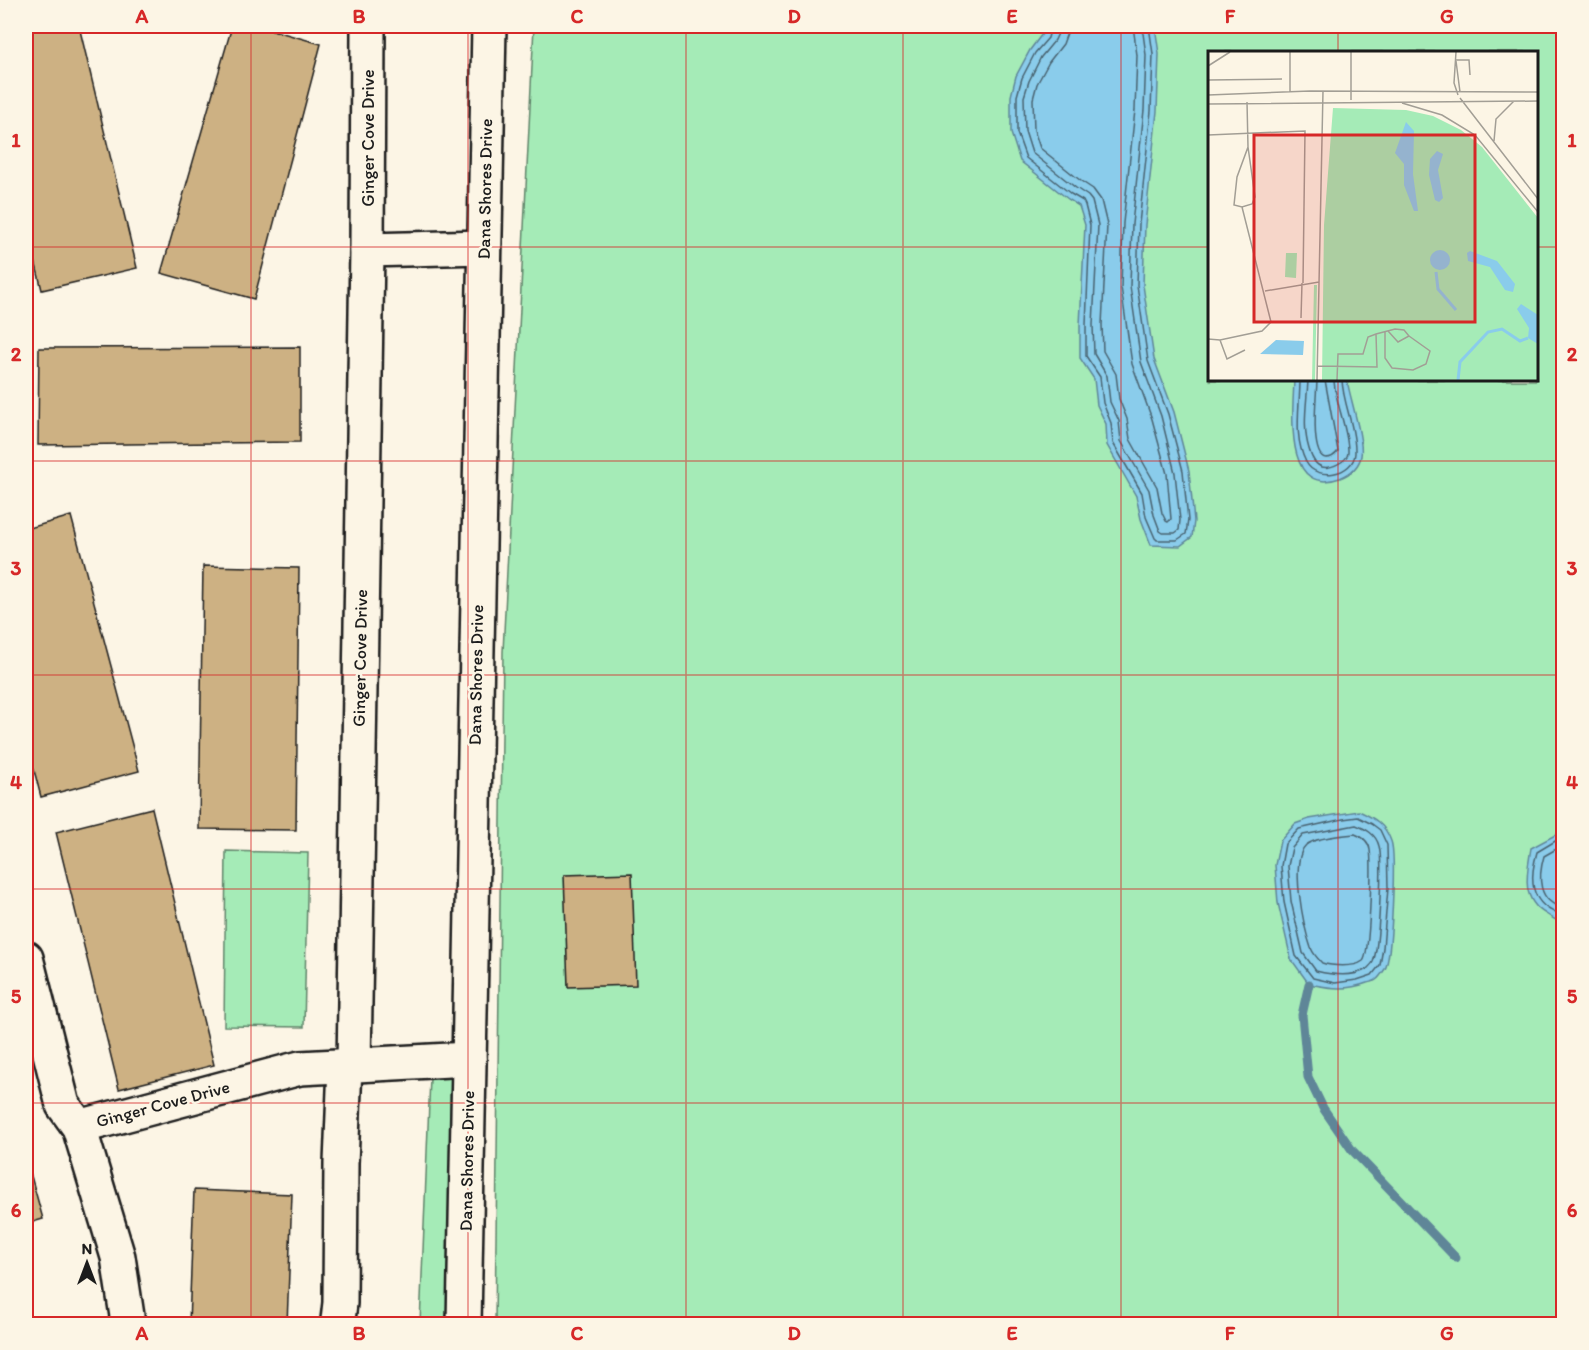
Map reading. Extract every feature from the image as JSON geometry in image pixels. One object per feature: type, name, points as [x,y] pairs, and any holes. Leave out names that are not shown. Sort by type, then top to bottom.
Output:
[{"type":"street","name":"Ginger Cove Drive","points":[[349,1066],[367,250],[368,26]]},
{"type":"street","name":"Dana Shores Drive","points":[[464,1324],[489,26]]},
{"type":"street","points":[[367,250],[484,247]]},
{"type":"street","name":"Ginger Cove Drive","points":[[26,958],[63,1105],[79,1127],[118,1257],[127,1316],[126,1324]]},
{"type":"street","name":"Ginger Cove Drive","points":[[79,1127],[300,1068],[469,1059]]},
{"type":"street","points":[[338,1320],[341,1163],[349,1066]]},
{"type":"green space","points":[[534,26],[1563,26],[1563,1324],[495,1324],[503,652]]},
{"type":"green space","points":[[226,851],[308,853],[304,1027],[224,1026]]},
{"type":"green space","points":[[430,1078],[452,1078],[448,1324],[420,1324]]},
{"type":"water","points":[[1046,26],[1155,26],[1159,54],[1157,111],[1145,225],[1143,285],[1154,359],[1174,412],[1189,471],[1194,521],[1192,537],[1180,546],[1151,545],[1141,519],[1136,496],[1107,445],[1106,424],[1097,405],[1094,379],[1080,358],[1085,225],[1079,206],[1020,161],[1011,133],[1011,96],[1016,76]]},
{"type":"water","points":[[1294,381],[1347,381],[1359,430],[1361,449],[1361,456],[1354,470],[1340,478],[1322,481],[1309,475],[1300,464],[1295,448]]},
{"type":"water","points":[[1359,811],[1378,822],[1386,830],[1391,841],[1393,884],[1391,927],[1385,969],[1376,980],[1359,986],[1331,988],[1309,984],[1291,959],[1278,903],[1275,865],[1280,841],[1295,824],[1309,819]]},
{"type":"water","points":[[1557,834],[1563,835],[1563,921],[1554,919],[1538,908],[1532,901],[1527,885],[1531,848]]},
{"type":"building","points":[[79,26],[137,268],[42,290],[26,223],[26,28]]},
{"type":"building","points":[[232,26],[258,26],[321,44],[254,299],[161,273]]},
{"type":"building","points":[[300,347],[300,442],[38,445],[39,348]]},
{"type":"building","points":[[71,516],[139,771],[41,797],[26,739],[26,529]]},
{"type":"building","points":[[203,566],[299,568],[296,830],[199,829]]},
{"type":"building","points":[[152,808],[214,1065],[119,1089],[56,832]]},
{"type":"building","points":[[632,873],[636,985],[568,987],[564,875]]},
{"type":"building","points":[[26,1158],[43,1219],[26,1224]]},
{"type":"building","points":[[194,1190],[292,1194],[287,1324],[189,1324]]},
{"type":"waterway","points":[[1309,984],[1302,1015],[1308,1077],[1323,1108],[1352,1150],[1456,1258]]}]
